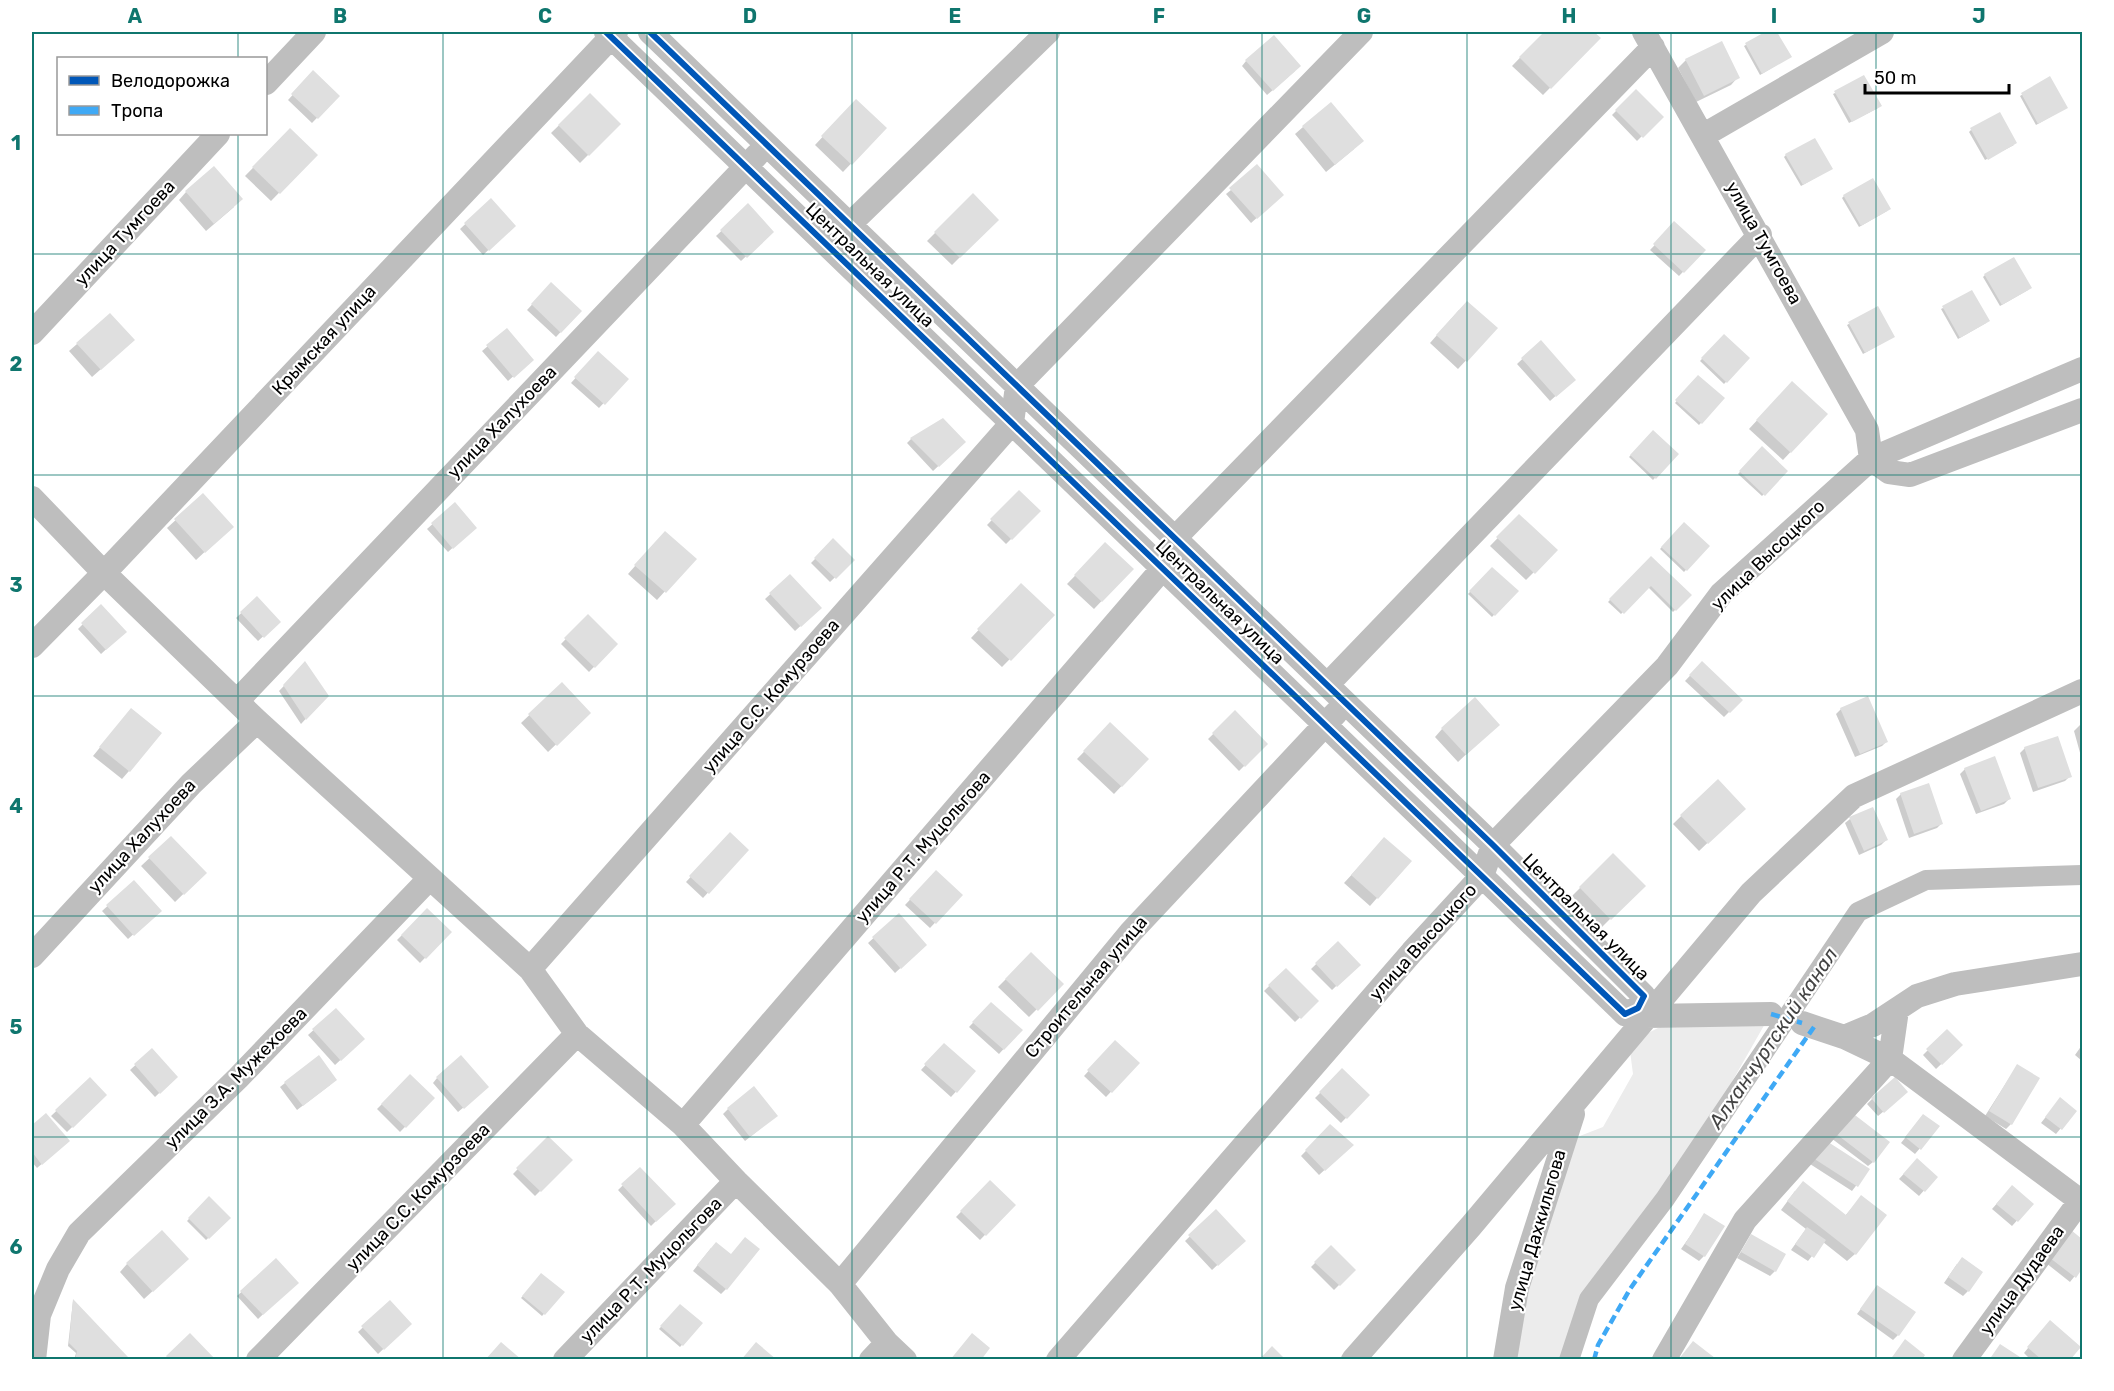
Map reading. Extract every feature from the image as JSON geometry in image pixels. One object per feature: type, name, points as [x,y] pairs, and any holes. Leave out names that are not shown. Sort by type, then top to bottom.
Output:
[{"type":"street","points":[[267,82],[314,32]]},
{"type":"street","name":"Центральная улица","points":[[611,33],[1625,1014],[1642,1012],[1644,996],[1493,845],[650,32]]},
{"type":"street","points":[[850,224],[1048,32]]},
{"type":"street","points":[[1012,423],[1017,386],[1362,32]]},
{"type":"street","points":[[1704,135],[1882,32]]},
{"type":"street","name":"Крымская улица","points":[[32,646],[104,573],[611,33]]},
{"type":"street","points":[[1163,568],[1174,538],[1649,39]]},
{"type":"street","name":"улица Тумгоева","points":[[1649,39],[1867,430],[1871,459]]},
{"type":"street","name":"улица Тумгоева","points":[[32,333],[217,135]]},
{"type":"street","name":"улица Халухоева","points":[[238,700],[768,145]]},
{"type":"street","points":[[1327,685],[1760,235]]},
{"type":"street","name":"улица Высоцкого","points":[[1058,1359],[1404,961],[1482,876],[1493,845],[1667,666],[1721,594],[1871,459],[2082,369]]},
{"type":"street","points":[[1871,459],[1888,472],[1910,475],[2082,410]]},
{"type":"street","name":"улица С.С. Комурзоева","points":[[530,969],[1012,423]]},
{"type":"street","points":[[32,498],[104,573],[238,700],[257,721],[530,969],[577,1034],[683,1125],[840,1284],[879,1351],[905,1359]]},
{"type":"street","name":"улица Р.Т. Муцольгова","points":[[683,1125],[1163,568]]},
{"type":"street","points":[[1353,1359],[1576,1103],[1642,1012],[1751,893],[1854,796],[2082,691]]},
{"type":"street","name":"Строительная улица","points":[[840,1284],[1131,932],[1346,702]]},
{"type":"street","name":"улица Халухоева","points":[[32,956],[191,784],[257,721]]},
{"type":"street","name":"улица З.А. Мужехоева","points":[[34,1359],[39,1315],[58,1269],[79,1233],[238,1078],[429,879]]},
{"type":"street","points":[[1844,1037],[1873,1025],[1917,996],[1955,984],[2082,964]]},
{"type":"street","points":[[1664,1359],[1745,1220],[1890,1059],[1897,1010]]},
{"type":"street","points":[[1642,1012],[1772,1014]]},
{"type":"street","points":[[1802,1023],[1844,1037],[1890,1059],[2081,1202]]},
{"type":"street","name":"улица С.С. Комурзоева","points":[[258,1359],[577,1034]]},
{"type":"street","name":"улица Дахкильгова","points":[[1504,1359],[1517,1288],[1576,1103]]},
{"type":"street","name":"улица Р.Т. Муцольгова","points":[[566,1359],[736,1181]]},
{"type":"street","name":"улица Дудаева","points":[[1964,1359],[2081,1202]]},
{"type":"street","points":[[32,1294],[58,1269]]},
{"type":"shaded area","points":[[1766,1022],[1665,1199],[1589,1299],[1569,1359],[1505,1360],[1572,1139],[1603,1127],[1633,1074],[1630,1051],[1644,1035],[1666,1024]]},
{"type":"building","points":[[1544,32],[1594,32],[1601,38],[1551,89],[1519,57]]},
{"type":"building","points":[[1765,32],[1777,32],[1792,57],[1762,74],[1745,43]]},
{"type":"building","points":[[1274,35],[1301,66],[1273,91],[1245,60]]},
{"type":"building","points":[[1722,41],[1740,78],[1704,96],[1685,59]]},
{"type":"building","points":[[313,70],[340,96],[318,119],[291,94]]},
{"type":"building","points":[[1864,75],[1882,106],[1852,122],[1834,91]]},
{"type":"building","points":[[2050,76],[2068,108],[2038,124],[2021,93]]},
{"type":"building","points":[[1636,89],[1664,117],[1643,138],[1615,110]]},
{"type":"building","points":[[590,93],[621,124],[589,156],[558,125]]},
{"type":"building","points":[[856,99],[887,128],[852,165],[821,136]]},
{"type":"building","points":[[1331,102],[1364,141],[1335,165],[1302,126]]},
{"type":"building","points":[[2000,112],[2017,143],[1988,160],[1970,128]]},
{"type":"building","points":[[290,128],[318,155],[280,194],[252,167]]},
{"type":"building","points":[[1815,138],[1833,169],[1803,185],[1785,154]]},
{"type":"building","points":[[1257,164],[1284,195],[1257,219],[1229,188]]},
{"type":"building","points":[[214,166],[243,199],[214,224],[185,191]]},
{"type":"building","points":[[1873,178],[1891,209],[1861,226],[1843,195]]},
{"type":"building","points":[[973,193],[999,220],[960,258],[934,232]]},
{"type":"building","points":[[491,198],[516,226],[489,251],[464,223]]},
{"type":"building","points":[[748,203],[774,232],[747,258],[720,230]]},
{"type":"building","points":[[1674,221],[1706,250],[1684,273],[1653,244]]},
{"type":"building","points":[[2014,257],[2032,288],[2002,305],[1984,274]]},
{"type":"building","points":[[551,282],[582,311],[561,333],[531,304]]},
{"type":"building","points":[[1972,290],[1990,321],[1960,338],[1942,306]]},
{"type":"building","points":[[1467,301],[1498,328],[1467,362],[1436,335]]},
{"type":"building","points":[[1878,306],[1895,337],[1865,353],[1848,322]]},
{"type":"building","points":[[110,313],[135,340],[101,370],[76,343]]},
{"type":"building","points":[[507,328],[534,360],[514,378],[486,345]]},
{"type":"building","points":[[1724,334],[1750,358],[1727,383],[1701,358]]},
{"type":"building","points":[[1541,340],[1576,380],[1556,397],[1521,358]]},
{"type":"building","points":[[598,351],[629,379],[605,405],[574,377]]},
{"type":"building","points":[[1698,375],[1725,398],[1702,424],[1675,400]]},
{"type":"building","points":[[1792,381],[1828,414],[1791,453],[1756,420]]},
{"type":"building","points":[[943,418],[966,442],[939,467],[910,438]]},
{"type":"building","points":[[1653,430],[1679,454],[1656,479],[1630,455]]},
{"type":"building","points":[[1762,446],[1788,471],[1765,496],[1739,471]]},
{"type":"building","points":[[1019,490],[1041,511],[1012,540],[990,519]]},
{"type":"building","points":[[203,493],[234,527],[205,553],[174,519]]},
{"type":"building","points":[[455,502],[477,528],[453,549],[431,523]]},
{"type":"building","points":[[1519,514],[1558,550],[1535,574],[1496,537]]},
{"type":"building","points":[[1684,522],[1710,546],[1687,571],[1661,547]]},
{"type":"building","points":[[665,531],[697,559],[666,593],[634,565]]},
{"type":"building","points":[[833,538],[855,560],[836,579],[814,558]]},
{"type":"building","points":[[1105,542],[1134,569],[1102,602],[1074,575]]},
{"type":"building","points":[[1651,556],[1692,595],[1676,611],[1651,586],[1624,614],[1609,599]]},
{"type":"building","points":[[1492,567],[1519,591],[1495,616],[1469,591]]},
{"type":"building","points":[[790,574],[822,608],[801,627],[769,593]]},
{"type":"building","points":[[1021,583],[1055,615],[1011,661],[977,629]]},
{"type":"building","points":[[257,596],[281,622],[264,638],[240,612]]},
{"type":"building","points":[[101,604],[127,632],[106,650],[81,623]]},
{"type":"building","points":[[588,614],[618,644],[595,668],[564,638]]},
{"type":"building","points":[[305,661],[329,696],[306,720],[283,685]]},
{"type":"building","points":[[1702,661],[1743,700],[1730,713],[1689,675]]},
{"type":"building","points":[[562,682],[591,713],[557,746],[528,714]]},
{"type":"building","points":[[1868,696],[1888,742],[1860,754],[1840,708]]},
{"type":"building","points":[[1475,697],[1500,725],[1466,755],[1441,728]]},
{"type":"building","points":[[131,708],[162,733],[130,772],[99,747]]},
{"type":"building","points":[[1235,710],[1268,744],[1245,767],[1212,733]]},
{"type":"building","points":[[1110,722],[1149,759],[1122,787],[1083,751]]},
{"type":"building","points":[[2058,736],[2072,777],[2038,788],[2024,747]]},
{"type":"building","points":[[1995,756],[2011,799],[1981,811],[1964,768]]},
{"type":"building","points":[[1718,779],[1746,809],[1708,844],[1680,815]]},
{"type":"building","points":[[1929,783],[1943,824],[1914,834],[1900,793]]},
{"type":"building","points":[[1873,807],[1888,840],[1864,851],[1849,817]]},
{"type":"building","points":[[730,832],[749,850],[709,894],[689,876]]},
{"type":"building","points":[[171,836],[207,873],[184,895],[148,857]]},
{"type":"building","points":[[1384,837],[1412,861],[1378,899],[1351,875]]},
{"type":"building","points":[[1613,853],[1646,886],[1611,920],[1579,887]]},
{"type":"building","points":[[936,870],[963,895],[936,924],[909,899]]},
{"type":"building","points":[[134,880],[162,911],[134,936],[106,905]]},
{"type":"building","points":[[427,908],[452,932],[426,959],[401,935]]},
{"type":"building","points":[[899,913],[927,945],[901,969],[872,937]]},
{"type":"building","points":[[1338,941],[1361,965],[1337,987],[1315,963]]},
{"type":"building","points":[[1031,952],[1064,984],[1038,1011],[1005,979]]},
{"type":"building","points":[[1286,968],[1319,1001],[1301,1019],[1268,985]]},
{"type":"building","points":[[991,1002],[1023,1030],[1004,1050],[972,1022]]},
{"type":"building","points":[[336,1008],[365,1039],[341,1061],[312,1029]]},
{"type":"building","points":[[1947,1029],[1963,1045],[1942,1065],[1926,1049]]},
{"type":"building","points":[[1115,1040],[1140,1063],[1112,1093],[1087,1070]]},
{"type":"building","points":[[944,1043],[976,1071],[957,1093],[924,1064]]},
{"type":"building","points":[[152,1048],[178,1077],[160,1094],[134,1064]]},
{"type":"building","points":[[319,1055],[337,1080],[303,1106],[284,1082]]},
{"type":"building","points":[[461,1055],[489,1087],[464,1109],[436,1077]]},
{"type":"building","points":[[2017,1064],[2040,1078],[2012,1125],[1989,1111]]},
{"type":"building","points":[[1342,1068],[1370,1095],[1347,1119],[1319,1092]]},
{"type":"building","points":[[410,1074],[435,1098],[406,1128],[381,1104]]},
{"type":"building","points":[[90,1077],[107,1095],[73,1128],[55,1110]]},
{"type":"building","points":[[1895,1077],[1908,1092],[1884,1113],[1871,1098]]},
{"type":"building","points":[[754,1086],[778,1116],[750,1137],[727,1108]]},
{"type":"building","points":[[2060,1097],[2077,1111],[2062,1130],[2045,1117]]},
{"type":"building","points":[[1851,1112],[1890,1142],[1874,1163],[1835,1133]]},
{"type":"building","points":[[46,1113],[70,1141],[42,1165],[32,1152],[32,1125]]},
{"type":"building","points":[[1923,1114],[1940,1126],[1921,1150],[1905,1137]]},
{"type":"building","points":[[1330,1124],[1354,1145],[1325,1171],[1305,1150]]},
{"type":"building","points":[[548,1136],[573,1160],[541,1192],[516,1168]]},
{"type":"building","points":[[1825,1140],[1870,1169],[1858,1187],[1813,1158]]},
{"type":"building","points":[[1917,1158],[1938,1177],[1925,1192],[1903,1174]]},
{"type":"building","points":[[640,1167],[676,1204],[656,1222],[621,1184]]},
{"type":"building","points":[[990,1180],[1016,1205],[986,1236],[960,1211]]},
{"type":"building","points":[[1803,1181],[1846,1215],[1861,1195],[1887,1215],[1856,1255],[1787,1201]]},
{"type":"building","points":[[2012,1185],[2034,1204],[2018,1222],[1996,1204]]},
{"type":"building","points":[[209,1196],[231,1218],[209,1239],[188,1218]]},
{"type":"building","points":[[1216,1209],[1246,1241],[1218,1266],[1188,1235]]},
{"type":"building","points":[[1704,1213],[1725,1226],[1705,1257],[1685,1244]]},
{"type":"building","points":[[1807,1227],[1826,1240],[1814,1258],[1795,1244]]},
{"type":"building","points":[[162,1230],[189,1259],[153,1292],[126,1263]]},
{"type":"building","points":[[2071,1230],[2082,1239],[2082,1269],[2076,1278],[2050,1258]]},
{"type":"building","points":[[1751,1234],[1786,1254],[1776,1272],[1741,1252]]},
{"type":"building","points":[[745,1237],[760,1249],[727,1290],[697,1265],[716,1242],[731,1254]]},
{"type":"building","points":[[1331,1245],[1356,1270],[1340,1286],[1314,1262]]},
{"type":"building","points":[[1962,1257],[1983,1272],[1969,1292],[1948,1277]]},
{"type":"building","points":[[276,1258],[299,1283],[263,1315],[240,1291]]},
{"type":"building","points":[[541,1273],[565,1292],[545,1315],[522,1296]]},
{"type":"building","points":[[1877,1285],[1916,1312],[1899,1336],[1860,1309]]},
{"type":"building","points":[[73,1299],[128,1357],[126,1360],[75,1360],[77,1351],[69,1343]]},
{"type":"building","points":[[390,1300],[412,1324],[384,1350],[361,1326]]},
{"type":"building","points":[[680,1304],[703,1323],[683,1346],[660,1326]]},
{"type":"building","points":[[2050,1320],[2081,1347],[2070,1360],[2042,1360],[2027,1347]]},
{"type":"building","points":[[190,1333],[216,1360],[169,1360],[166,1356]]},
{"type":"building","points":[[972,1333],[990,1348],[981,1360],[950,1360]]},
{"type":"building","points":[[1905,1339],[1925,1355],[1922,1360],[1890,1360]]},
{"type":"building","points":[[1693,1341],[1715,1358],[1713,1360],[1678,1360]]},
{"type":"building","points":[[501,1342],[522,1360],[485,1360]]},
{"type":"building","points":[[756,1342],[777,1360],[741,1360]]},
{"type":"building","points":[[2000,1344],[2020,1357],[2018,1360],[1989,1360]]},
{"type":"building","points":[[1272,1346],[1286,1360],[1259,1360]]},
{"type":"waterway","name":"Алханчуртский канал","points":[[1569,1360],[1589,1299],[1665,1199],[1858,912],[1926,880],[2082,875]]},
{"type":"marked path","points":[[1771,1014],[1802,1023]]},
{"type":"marked path","points":[[1594,1360],[1598,1345],[1630,1289],[1814,1027]]},
{"type":"cycle path","points":[[606,32],[1625,1014],[1638,1008],[1644,996],[1493,845],[650,32]]}]
